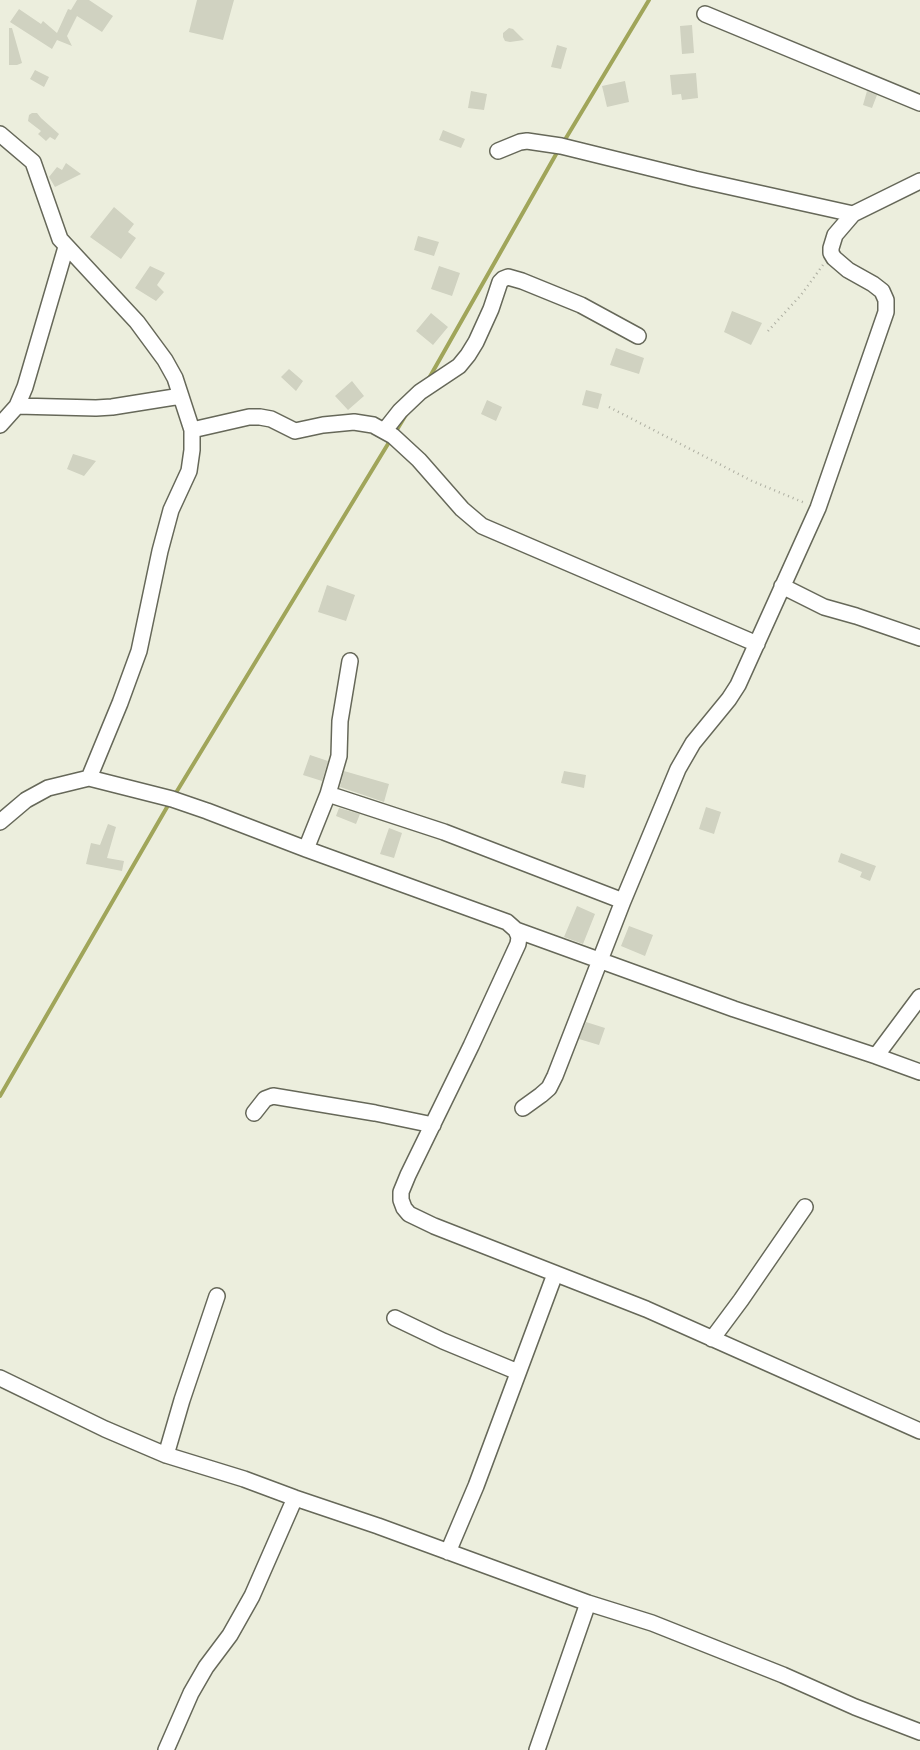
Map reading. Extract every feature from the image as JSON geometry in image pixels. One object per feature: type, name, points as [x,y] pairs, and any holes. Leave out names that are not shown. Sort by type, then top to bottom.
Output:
[{"type":"street","points":[[705,14],[920,103]]},
{"type":"street","points":[[0,134],[33,162],[60,239],[156,345],[175,378],[192,430],[189,471],[171,510],[160,551],[139,651],[89,778]]},
{"type":"street","points":[[498,151],[527,141],[561,146],[695,179],[853,214]]},
{"type":"street","points":[[523,1108],[541,1096],[555,1076],[623,901],[678,769],[693,743],[729,699],[742,678],[818,508],[886,312],[886,300],[882,291],[838,263],[831,253],[835,235],[853,214],[920,181]]},
{"type":"street","points":[[0,425],[18,406],[66,247]]},
{"type":"street","points":[[385,430],[400,411],[420,392],[459,366],[468,355],[476,342],[503,278],[508,277],[522,280],[582,305],[638,336]]},
{"type":"street","points":[[18,406],[96,408],[181,396]]},
{"type":"street","points":[[192,430],[249,417],[271,420],[295,431],[323,425],[354,422],[373,424],[385,430],[419,460],[462,508],[482,526],[757,644]]},
{"type":"street","points":[[782,586],[824,607],[920,638]]},
{"type":"street","points":[[306,849],[328,794],[339,756],[340,721],[350,661]]},
{"type":"street","points":[[0,822],[26,800],[48,788],[89,778],[172,799],[498,918],[507,922],[516,930],[734,1009],[920,1072]]},
{"type":"street","points":[[328,794],[444,832],[623,901]]},
{"type":"street","points":[[516,930],[519,937],[518,944],[401,1192],[404,1208],[415,1218],[646,1309],[920,1431]]},
{"type":"street","points":[[876,1056],[920,997]]},
{"type":"street","points":[[254,1113],[265,1099],[273,1096],[366,1111],[433,1125]]},
{"type":"street","points":[[712,1339],[805,1207]]},
{"type":"street","points":[[448,1552],[476,1486],[555,1274]]},
{"type":"street","points":[[166,1455],[182,1400],[217,1296]]},
{"type":"street","points":[[395,1318],[443,1341],[518,1372]]},
{"type":"street","points":[[0,1378],[166,1455],[244,1479],[588,1603],[652,1623],[784,1675],[855,1707],[920,1732]]},
{"type":"street","points":[[166,1750],[191,1693],[206,1667],[230,1635],[252,1596],[295,1498]]},
{"type":"street","points":[[537,1750],[588,1603]]},
{"type":"path","points":[[768,331],[801,295],[831,253]]},
{"type":"path","points":[[609,407],[752,482],[818,508]]},
{"type":"building","points":[[77,0],[89,0],[113,16],[102,32],[77,16],[67,36],[72,46],[57,40],[52,49],[10,22],[19,9],[41,24],[43,21],[57,33],[68,9],[71,10]]},
{"type":"building","points":[[197,0],[234,0],[223,40],[189,32]]},
{"type":"building","points":[[692,25],[694,53],[682,54],[680,26]]},
{"type":"building","points":[[9,28],[12,28],[22,63],[17,65],[9,65]]},
{"type":"building","points":[[509,28],[513,29],[524,40],[505,41],[503,33]]},
{"type":"building","points":[[557,45],[567,48],[561,69],[551,67]]},
{"type":"building","points":[[35,70],[49,77],[44,87],[30,79]]},
{"type":"building","points":[[696,73],[698,98],[682,100],[681,94],[672,95],[670,75]]},
{"type":"building","points":[[625,81],[629,102],[607,107],[602,86]]},
{"type":"building","points":[[471,91],[487,94],[484,110],[468,108]]},
{"type":"building","points":[[867,91],[877,95],[872,108],[863,105]]},
{"type":"building","points":[[37,113],[59,134],[55,140],[50,137],[46,141],[38,134],[41,131],[28,121],[29,115]]},
{"type":"building","points":[[443,130],[465,139],[461,148],[439,140]]},
{"type":"building","points":[[66,163],[81,174],[55,187],[49,177],[57,167],[62,170]]},
{"type":"building","points":[[114,207],[134,224],[128,232],[136,238],[121,259],[90,237]]},
{"type":"building","points":[[418,236],[439,242],[434,256],[414,250]]},
{"type":"building","points":[[150,266],[165,273],[157,285],[164,292],[156,301],[135,288]]},
{"type":"building","points":[[439,266],[460,273],[452,296],[431,289]]},
{"type":"building","points":[[732,311],[762,323],[751,345],[724,332]]},
{"type":"building","points":[[431,313],[448,327],[433,345],[416,331]]},
{"type":"building","points":[[616,348],[644,358],[639,374],[610,365]]},
{"type":"building","points":[[289,369],[303,381],[296,391],[281,377]]},
{"type":"building","points":[[352,381],[364,396],[348,410],[335,396]]},
{"type":"building","points":[[586,390],[602,394],[598,409],[582,405]]},
{"type":"building","points":[[487,400],[502,407],[496,421],[481,414]]},
{"type":"building","points":[[73,454],[96,461],[84,476],[67,469]]},
{"type":"building","points":[[327,585],[355,595],[346,621],[318,612]]},
{"type":"building","points":[[310,755],[328,761],[322,781],[303,775]]},
{"type":"building","points":[[344,771],[389,784],[384,802],[340,787]]},
{"type":"building","points":[[564,771],[586,775],[584,788],[561,783]]},
{"type":"building","points":[[706,807],[721,812],[714,834],[699,829]]},
{"type":"building","points":[[339,808],[360,814],[356,824],[336,816]]},
{"type":"building","points":[[108,824],[116,827],[107,858],[124,861],[122,871],[86,864],[91,843],[100,845]]},
{"type":"building","points":[[389,828],[402,833],[394,858],[380,854]]},
{"type":"building","points":[[841,853],[876,866],[870,881],[860,877],[862,872],[838,862]]},
{"type":"building","points":[[577,906],[595,914],[583,944],[564,937]]},
{"type":"building","points":[[629,926],[653,935],[645,956],[621,946]]},
{"type":"building","points":[[586,1022],[605,1028],[599,1045],[579,1039]]},
{"type":"waterway","points":[[563,143],[649,0]]},
{"type":"waterway","points":[[428,380],[559,149]]},
{"type":"waterway","points":[[395,433],[407,413]]},
{"type":"waterway","points":[[174,796],[391,439]]},
{"type":"waterway","points":[[0,1096],[170,802]]}]
